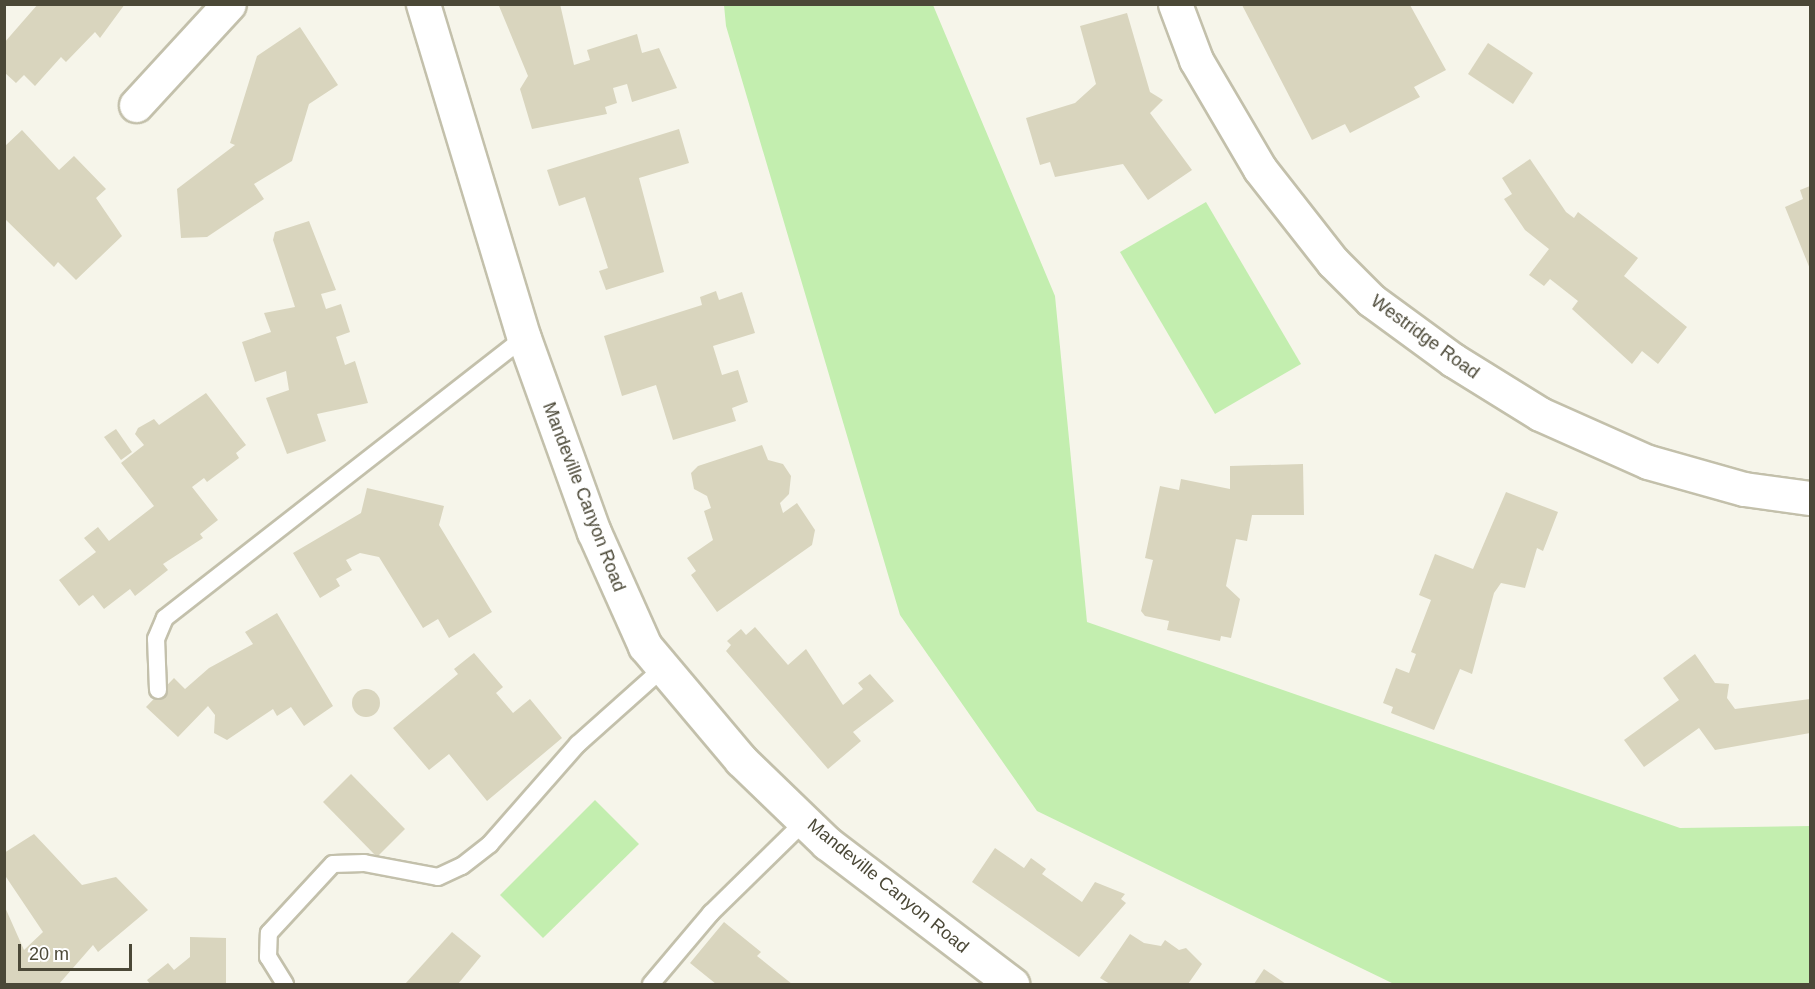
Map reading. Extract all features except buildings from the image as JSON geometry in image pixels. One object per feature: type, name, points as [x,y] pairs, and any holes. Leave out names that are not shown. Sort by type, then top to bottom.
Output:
[{"type":"street","points":[[136,105],[229,4]]},
{"type":"street","name":"Mandeville Canyon Road","points":[[423,4],[524,338],[594,532],[645,646],[741,760],[805,820],[1000,981]]},
{"type":"street","name":"Westridge Road","points":[[1175,4],[1196,60],[1260,169],[1333,262],[1371,300],[1453,360],[1540,414],[1648,462],[1743,489],[1810,498]]},
{"type":"lane","points":[[158,690],[156,639],[165,618],[524,338]]},
{"type":"lane","points":[[285,984],[268,957],[269,933],[333,864],[364,863],[438,877],[462,866],[490,844],[578,744],[663,668]]},
{"type":"lane","points":[[651,984],[711,913],[805,820]]},
{"type":"green space","points":[[724,5],[933,5],[1055,296],[1087,622],[1680,828],[1810,826],[1810,984],[1394,984],[1037,811],[900,615],[726,26]]},
{"type":"green space","points":[[1206,202],[1301,364],[1215,414],[1120,252]]},
{"type":"green space","points":[[595,800],[639,844],[543,938],[500,895]]}]
